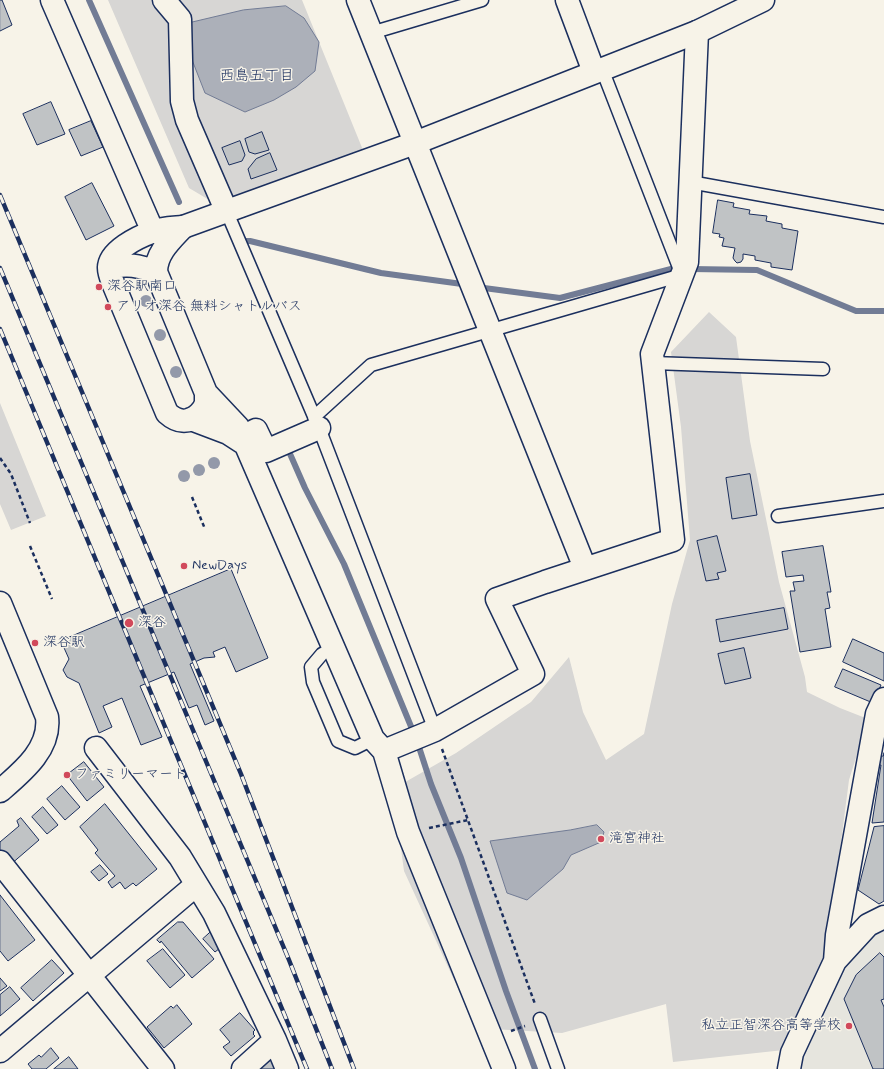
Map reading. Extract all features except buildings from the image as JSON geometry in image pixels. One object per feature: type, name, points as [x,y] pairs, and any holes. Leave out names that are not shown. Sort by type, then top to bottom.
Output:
[{"type":"street","points":[[52,0],[167,233],[156,264],[156,272],[206,393],[238,427],[334,648],[383,746],[408,832],[493,1038],[504,1069]]},
{"type":"street","points":[[164,0],[180,19],[182,101],[187,120],[226,210]]},
{"type":"street","points":[[358,0],[585,568]]},
{"type":"street","points":[[567,0],[598,71]]},
{"type":"street","points":[[316,423],[266,451],[256,430],[250,433],[260,454],[248,451],[228,432],[191,419],[179,420],[172,418],[167,413],[113,283],[109,267],[112,257],[120,250],[226,210],[415,143],[697,32],[762,0]]},
{"type":"street","points":[[383,746],[435,730],[533,674],[497,599],[585,568],[673,540],[652,354],[687,262],[697,32]]},
{"type":"street","points":[[109,267],[125,265],[140,266],[156,272]]},
{"type":"street","points":[[191,419],[203,409],[206,403],[206,393]]},
{"type":"street","points":[[0,603],[47,717],[48,728],[44,741],[37,754],[10,775],[0,791]]},
{"type":"street","points":[[835,961],[836,935],[876,722],[884,698]]},
{"type":"street","points":[[96,748],[180,857],[214,913],[275,1040],[287,1069]]},
{"type":"street","points":[[0,862],[164,1069]]},
{"type":"street","points":[[0,1051],[196,885]]},
{"type":"street","points":[[789,1069],[792,1053],[835,961],[868,925],[884,916]]},
{"type":"street","points":[[243,1069],[275,1040]]},
{"type":"lane","points":[[371,33],[482,0]]},
{"type":"lane","points":[[316,423],[371,364],[682,275],[598,71]]},
{"type":"lane","points":[[690,182],[884,218]]},
{"type":"lane","points":[[226,210],[316,423],[435,730]]},
{"type":"lane","points":[[653,363],[824,369]]},
{"type":"lane","points":[[778,516],[884,501]]},
{"type":"lane","points":[[334,648],[322,654],[311,666],[313,682],[338,741],[355,748],[383,746]]},
{"type":"lane","points":[[540,1019],[558,1069]]},
{"type":"path","points":[[0,458],[11,474],[30,522]]},
{"type":"path","points":[[192,497],[205,529]]},
{"type":"path","points":[[30,546],[52,599]]},
{"type":"path","points":[[435,730],[540,1019],[493,1038]]},
{"type":"path","points":[[408,832],[468,820]]},
{"type":"shaded area","points":[[108,0],[302,0],[367,160],[226,210],[189,188]]},
{"type":"shaded area","points":[[286,6],[304,18],[319,42],[315,71],[296,87],[274,100],[245,112],[205,93],[187,47],[188,23],[243,10]]},
{"type":"shaded area","points":[[709,312],[736,337],[750,441],[779,582],[805,677],[807,692],[840,708],[868,719],[849,780],[825,966],[784,1050],[673,1062],[666,1004],[562,1033],[492,1029],[460,993],[404,871],[393,789],[456,753],[531,702],[569,657],[583,712],[606,760],[644,734],[672,604],[690,540],[681,427],[671,352]]},
{"type":"shaded area","points":[[0,403],[46,516],[11,530],[0,504]]},
{"type":"shaded area","points":[[597,825],[604,832],[601,842],[571,855],[563,869],[527,900],[507,893],[490,841]]},
{"type":"shaded area","name":"私立正智深谷高等学校","points":[[884,928],[884,1069],[799,1069],[831,983],[873,935]]},
{"type":"waterway","points":[[89,0],[179,202]]},
{"type":"waterway","points":[[246,241],[381,273],[462,284]]},
{"type":"waterway","points":[[484,288],[560,298],[671,269]]},
{"type":"waterway","points":[[691,269],[757,270],[856,311],[884,311]]},
{"type":"waterway","points":[[287,447],[305,488],[344,564],[417,741],[431,784],[461,858],[506,991],[535,1069]]},
{"type":"railway","points":[[0,195],[241,774],[354,1069]]},
{"type":"railway","points":[[0,268],[289,960],[332,1069]]},
{"type":"railway","points":[[0,329],[307,1069]]},
{"type":"place","name":"深谷駅南口","points":[[99,287]]},
{"type":"place","name":"アリオ深谷 無料シャトルバス","points":[[108,307]]},
{"type":"place","name":"NewDays","points":[[184,566]]},
{"type":"place","name":"深谷","points":[[129,623]]},
{"type":"place","name":"深谷駅","points":[[35,643]]},
{"type":"place","name":"ファミリーマート","points":[[67,775]]},
{"type":"place","name":"滝宮神社","points":[[601,839]]},
{"type":"place","name":"私立正智深谷高等学校","points":[[849,1026]]},
{"type":"district","name":"西島五丁目","points":[[257,77]]}]
